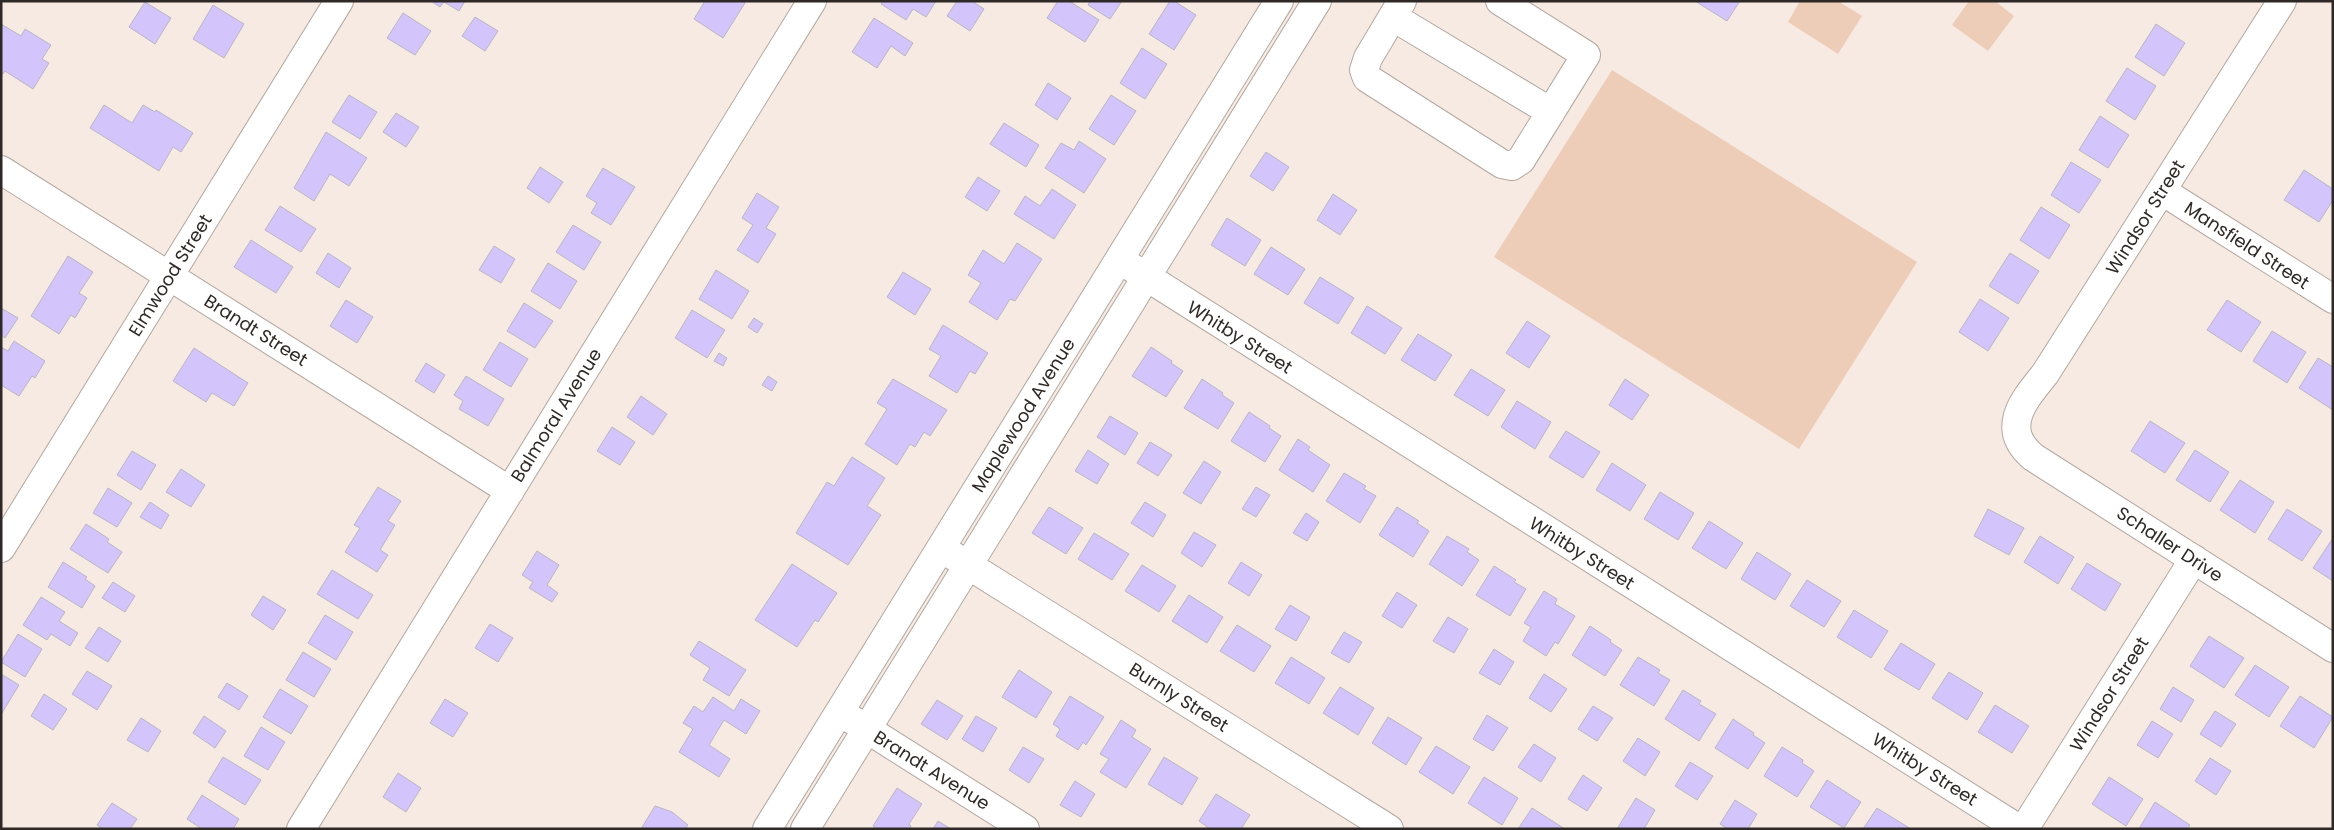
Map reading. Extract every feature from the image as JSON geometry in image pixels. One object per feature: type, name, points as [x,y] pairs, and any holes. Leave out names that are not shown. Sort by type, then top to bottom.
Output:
[{"type":"street","name":"Elmwood Street","points":[[1,548],[339,1]]},
{"type":"street","name":"Balmoral Avenue","points":[[300,829],[812,1]]},
{"type":"street","name":"Maplewood Avenue","points":[[766,829],[1279,1]]},
{"type":"street","name":"Maplewood Avenue","points":[[805,829],[1317,1]]},
{"type":"street","points":[[1500,1],[1586,54],[1551,112],[1521,160],[1512,166],[1502,164],[1367,78],[1364,70],[1368,58],[1398,9],[1551,112]]},
{"type":"street","name":"Windsor Street","points":[[2017,433],[2018,412],[2045,374],[2282,1]]},
{"type":"street","name":"Brandt Street","points":[[1,170],[510,491]]},
{"type":"street","name":"Mansfield Street","points":[[2162,191],[2333,300]]},
{"type":"street","name":"Whitby Street","points":[[1120,260],[2019,829]]},
{"type":"street","name":"Schaller Drive","points":[[2017,433],[2025,450],[2033,457],[2333,648]]},
{"type":"street","name":"Burnly Street","points":[[940,548],[1389,829]]},
{"type":"street","name":"Windsor Street","points":[[2024,829],[2194,559]]},
{"type":"street","name":"Brandt Avenue","points":[[839,712],[1025,829]]},
{"type":"shaded area","points":[[1800,1],[1838,1],[1862,16],[1838,54],[1788,22]]},
{"type":"shaded area","points":[[1969,1],[1995,1],[2014,16],[1988,51],[1952,25]]},
{"type":"shaded area","points":[[1612,70],[1917,262],[1799,449],[1494,257]]},
{"type":"building","points":[[431,1],[465,1],[459,11],[444,2],[440,7]]},
{"type":"building","points":[[705,1],[742,1],[745,3],[723,38],[694,19]]},
{"type":"building","points":[[883,1],[936,1],[926,17],[913,9],[906,20],[881,4]]},
{"type":"building","points":[[957,1],[972,1],[984,9],[970,31],[947,16]]},
{"type":"building","points":[[1058,1],[1069,1],[1099,20],[1085,42],[1047,18]]},
{"type":"building","points":[[1090,1],[1122,1],[1110,19],[1088,5]]},
{"type":"building","points":[[1170,1],[1174,1],[1196,15],[1174,50],[1149,34]]},
{"type":"building","points":[[1695,1],[1740,1],[1727,21]]},
{"type":"building","points":[[145,2],[171,18],[155,44],[129,27]]},
{"type":"building","points":[[213,5],[244,24],[224,58],[193,39]]},
{"type":"building","points":[[403,13],[431,31],[415,55],[387,38]]},
{"type":"building","points":[[475,17],[498,31],[485,51],[462,36]]},
{"type":"building","points":[[874,18],[913,43],[905,56],[891,46],[877,68],[852,52]]},
{"type":"building","points":[[1,24],[21,36],[25,29],[51,45],[42,59],[49,63],[33,89],[5,71],[3,74],[1,72]]},
{"type":"building","points":[[2156,24],[2185,43],[2164,76],[2135,57]]},
{"type":"building","points":[[1142,48],[1167,64],[1145,99],[1120,83]]},
{"type":"building","points":[[2127,68],[2156,86],[2135,120],[2106,101]]},
{"type":"building","points":[[1048,83],[1071,98],[1057,120],[1035,105]]},
{"type":"building","points":[[349,95],[377,112],[360,139],[332,122]]},
{"type":"building","points":[[1111,95],[1136,111],[1114,145],[1089,129]]},
{"type":"building","points":[[104,105],[132,123],[143,105],[155,112],[156,110],[193,133],[181,152],[173,147],[159,171],[90,128]]},
{"type":"building","points":[[396,113],[419,127],[406,147],[383,132]]},
{"type":"building","points":[[2100,116],[2129,135],[2108,168],[2079,150]]},
{"type":"building","points":[[1004,123],[1039,145],[1026,167],[990,144]]},
{"type":"building","points":[[326,132],[367,158],[349,186],[330,174],[314,201],[294,188]]},
{"type":"building","points":[[1079,141],[1106,159],[1084,193],[1045,168],[1061,143],[1074,150]]},
{"type":"building","points":[[1266,152],[1289,167],[1273,191],[1250,176]]},
{"type":"building","points":[[2071,162],[2101,180],[2079,213],[2051,195]]},
{"type":"building","points":[[540,167],[563,182],[549,203],[527,188]]},
{"type":"building","points":[[603,168],[635,187],[611,225],[591,213],[597,203],[586,196]]},
{"type":"building","points":[[2304,170],[2333,189],[2333,200],[2319,222],[2284,200]]},
{"type":"building","points":[[978,177],[1000,191],[987,211],[965,197]]},
{"type":"building","points":[[1052,189],[1076,205],[1054,239],[1014,214],[1025,196],[1040,206]]},
{"type":"building","points":[[757,193],[779,207],[766,228],[776,234],[758,263],[737,250],[753,225],[742,218]]},
{"type":"building","points":[[1333,194],[1357,210],[1340,235],[1317,220]]},
{"type":"building","points":[[280,206],[316,229],[301,252],[265,230]]},
{"type":"building","points":[[2041,207],[2070,225],[2049,259],[2020,240]]},
{"type":"building","points":[[1227,218],[1261,240],[1245,266],[1211,245]]},
{"type":"building","points":[[573,225],[601,242],[584,270],[556,252]]},
{"type":"building","points":[[251,240],[293,267],[276,293],[234,267]]},
{"type":"building","points":[[1017,243],[1042,259],[1015,301],[1010,299],[997,320],[969,302],[981,283],[968,275],[983,250],[1004,264]]},
{"type":"building","points":[[494,246],[515,259],[501,283],[479,270]]},
{"type":"building","points":[[1271,247],[1305,269],[1288,295],[1254,274]]},
{"type":"building","points":[[328,253],[351,268],[339,288],[316,273]]},
{"type":"building","points":[[2010,253],[2039,271],[2018,304],[1989,286]]},
{"type":"building","points":[[68,256],[93,272],[79,293],[87,298],[75,318],[71,315],[59,334],[31,316]]},
{"type":"building","points":[[548,263],[577,281],[560,309],[531,291]]},
{"type":"building","points":[[716,270],[749,291],[732,319],[699,299]]},
{"type":"building","points":[[903,272],[931,289],[915,315],[887,297]]},
{"type":"building","points":[[1320,277],[1354,298],[1338,324],[1304,303]]},
{"type":"building","points":[[1980,299],[2009,318],[1988,351],[1959,332]]},
{"type":"building","points":[[346,300],[373,317],[357,343],[330,326]]},
{"type":"building","points":[[2227,300],[2261,322],[2241,352],[2207,330]]},
{"type":"building","points":[[524,303],[553,321],[535,348],[507,331]]},
{"type":"building","points":[[1367,306],[1402,328],[1385,354],[1351,333]]},
{"type":"building","points":[[1,308],[18,318],[5,338],[1,335]]},
{"type":"building","points":[[692,310],[725,330],[707,358],[675,338]]},
{"type":"building","points":[[754,318],[763,324],[757,333],[748,327]]},
{"type":"building","points":[[1527,321],[1550,336],[1529,368],[1506,353]]},
{"type":"building","points":[[943,325],[988,353],[975,374],[970,371],[957,393],[929,376],[941,356],[929,349]]},
{"type":"building","points":[[2272,331],[2306,352],[2287,383],[2253,361]]},
{"type":"building","points":[[1418,334],[1452,355],[1435,381],[1401,360]]},
{"type":"building","points":[[14,341],[45,361],[35,378],[32,376],[19,396],[1,385],[1,347],[8,351]]},
{"type":"building","points":[[500,342],[528,359],[511,387],[483,370]]},
{"type":"building","points":[[1151,347],[1183,371],[1166,397],[1132,376]]},
{"type":"building","points":[[194,348],[248,383],[234,406],[212,393],[206,402],[173,381]]},
{"type":"building","points":[[719,353],[727,358],[723,366],[714,361]]},
{"type":"building","points":[[2318,358],[2333,367],[2333,410],[2299,388]]},
{"type":"building","points":[[426,363],[445,375],[434,393],[415,381]]},
{"type":"building","points":[[1471,369],[1505,390],[1488,416],[1454,395]]},
{"type":"building","points":[[466,376],[504,399],[488,426],[459,409],[463,401],[454,395]]},
{"type":"building","points":[[768,376],[777,382],[772,391],[762,385]]},
{"type":"building","points":[[893,379],[947,410],[930,436],[924,432],[915,447],[910,444],[897,465],[865,444],[887,409],[877,403]]},
{"type":"building","points":[[1202,379],[1234,403],[1218,429],[1184,408]]},
{"type":"building","points":[[1625,379],[1649,395],[1632,420],[1609,405]]},
{"type":"building","points":[[641,396],[667,414],[653,435],[627,417]]},
{"type":"building","points":[[1517,401],[1551,422],[1535,449],[1501,427]]},
{"type":"building","points":[[1249,412],[1281,436],[1265,462],[1231,441]]},
{"type":"building","points":[[1110,416],[1138,433],[1125,455],[1097,437]]},
{"type":"building","points":[[2150,421],[2185,443],[2165,473],[2131,451]]},
{"type":"building","points":[[612,427],[635,442],[620,465],[597,451]]},
{"type":"building","points":[[1566,431],[1600,452],[1583,478],[1549,457]]},
{"type":"building","points":[[1298,439],[1310,447],[1308,450],[1330,465],[1313,492],[1279,470]]},
{"type":"building","points":[[1150,442],[1172,455],[1158,476],[1137,463]]},
{"type":"building","points":[[1088,450],[1109,464],[1097,484],[1075,471]]},
{"type":"building","points":[[2195,450],[2229,472],[2210,502],[2176,480]]},
{"type":"building","points":[[132,451],[156,465],[141,490],[117,475]]},
{"type":"building","points":[[852,457],[885,478],[867,506],[881,515],[848,565],[796,533],[827,482],[834,486]]},
{"type":"building","points":[[1204,461],[1221,472],[1201,504],[1183,493]]},
{"type":"building","points":[[1612,463],[1646,485],[1630,511],[1596,490]]},
{"type":"building","points":[[181,469],[205,485],[191,507],[166,492]]},
{"type":"building","points":[[1344,473],[1366,486],[1364,489],[1376,496],[1360,523],[1326,501]]},
{"type":"building","points":[[2240,480],[2274,502],[2255,533],[2220,510]]},
{"type":"building","points":[[378,487],[401,501],[388,521],[395,525],[380,550],[388,555],[377,572],[345,552],[360,528],[354,525]]},
{"type":"building","points":[[1256,487],[1270,495],[1256,517],[1242,509]]},
{"type":"building","points":[[108,488],[132,503],[117,527],[93,513]]},
{"type":"building","points":[[1660,492],[1694,513],[1678,540],[1644,519]]},
{"type":"building","points":[[150,502],[169,515],[161,529],[140,517]]},
{"type":"building","points":[[1145,502],[1166,515],[1153,537],[1131,523]]},
{"type":"building","points":[[1049,507],[1083,528],[1066,554],[1032,533]]},
{"type":"building","points":[[1397,507],[1419,521],[1417,523],[1429,531],[1413,557],[1379,535]]},
{"type":"building","points":[[1988,509],[2024,528],[2009,555],[1974,536]]},
{"type":"building","points":[[2287,509],[2322,531],[2302,561],[2268,539]]},
{"type":"building","points":[[1306,513],[1319,522],[1307,541],[1293,533]]},
{"type":"building","points":[[1709,521],[1743,543],[1726,569],[1692,548]]},
{"type":"building","points":[[86,524],[109,539],[107,542],[122,552],[108,573],[70,549]]},
{"type":"building","points":[[1194,532],[1216,545],[1202,567],[1181,553]]},
{"type":"building","points":[[1094,533],[1129,554],[1112,580],[1078,559]]},
{"type":"building","points":[[1447,536],[1469,549],[1467,552],[1479,560],[1462,586],[1429,564]]},
{"type":"building","points":[[2040,536],[2074,557],[2058,584],[2024,562]]},
{"type":"building","points":[[2333,538],[2333,581],[2313,568]]},
{"type":"building","points":[[537,551],[559,565],[547,585],[558,593],[552,602],[529,588],[533,582],[522,575]]},
{"type":"building","points":[[1757,552],[1791,574],[1775,600],[1741,579]]},
{"type":"building","points":[[63,562],[87,577],[85,579],[95,586],[82,608],[48,587]]},
{"type":"building","points":[[1241,562],[1262,575],[1249,596],[1228,583]]},
{"type":"building","points":[[2087,563],[2121,584],[2105,611],[2071,589]]},
{"type":"building","points":[[792,564],[837,593],[818,622],[815,620],[797,647],[755,620]]},
{"type":"building","points":[[1142,565],[1176,586],[1159,612],[1125,591]]},
{"type":"building","points":[[1494,566],[1526,589],[1510,616],[1476,595]]},
{"type":"building","points":[[332,570],[373,595],[358,619],[317,594]]},
{"type":"building","points":[[1807,580],[1841,601],[1824,627],[1790,606]]},
{"type":"building","points":[[113,582],[135,596],[125,612],[102,598]]},
{"type":"building","points":[[1544,591],[1557,599],[1555,604],[1575,616],[1558,644],[1555,642],[1546,656],[1523,641],[1531,627],[1524,623]]},
{"type":"building","points":[[1397,592],[1417,605],[1402,628],[1382,616]]},
{"type":"building","points":[[1189,595],[1223,617],[1207,643],[1172,621]]},
{"type":"building","points":[[263,596],[286,610],[273,630],[251,615]]},
{"type":"building","points":[[41,597],[65,612],[59,621],[78,633],[70,646],[51,634],[47,640],[23,625]]},
{"type":"building","points":[[1290,605],[1310,617],[1296,641],[1275,629]]},
{"type":"building","points":[[1854,610],[1888,631],[1871,658],[1837,637]]},
{"type":"building","points":[[325,615],[353,632],[336,660],[308,643]]},
{"type":"building","points":[[1448,617],[1468,629],[1454,653],[1433,641]]},
{"type":"building","points":[[490,624],[513,638],[498,662],[475,648]]},
{"type":"building","points":[[1237,625],[1271,646],[1254,672],[1220,651]]},
{"type":"building","points":[[1590,626],[1622,650],[1605,676],[1572,655]]},
{"type":"building","points":[[99,627],[121,641],[108,662],[85,648]]},
{"type":"building","points":[[1344,632],[1362,642],[1349,663],[1331,653]]},
{"type":"building","points":[[18,634],[42,649],[25,677],[1,662]]},
{"type":"building","points":[[2209,636],[2244,658],[2224,688],[2190,666]]},
{"type":"building","points":[[699,641],[746,670],[729,696],[703,680],[710,668],[690,655]]},
{"type":"building","points":[[1901,643],[1935,664],[1919,690],[1884,669]]},
{"type":"building","points":[[1494,649],[1514,662],[1500,685],[1479,673]]},
{"type":"building","points":[[303,652],[331,669],[314,697],[286,680]]},
{"type":"building","points":[[1291,657],[1325,678],[1309,704],[1275,683]]},
{"type":"building","points":[[1638,657],[1660,670],[1658,673],[1670,680],[1654,706],[1620,685]]},
{"type":"building","points":[[2255,665],[2289,687],[2269,717],[2235,695]]},
{"type":"building","points":[[1019,670],[1052,692],[1036,718],[1002,697]]},
{"type":"building","points":[[87,671],[112,686],[97,710],[72,694]]},
{"type":"building","points":[[1949,672],[1983,693],[1967,720],[1932,698]]},
{"type":"building","points":[[1,674],[19,685],[2,713],[1,713]]},
{"type":"building","points":[[1544,674],[1567,689],[1551,712],[1529,698]]},
{"type":"building","points":[[227,683],[248,696],[239,710],[218,697]]},
{"type":"building","points":[[1340,687],[1374,708],[1358,735],[1323,713]]},
{"type":"building","points":[[2173,687],[2194,700],[2181,722],[2160,709]]},
{"type":"building","points":[[280,689],[308,706],[291,734],[263,717]]},
{"type":"building","points":[[1683,690],[1701,701],[1699,704],[1716,714],[1699,741],[1665,719]]},
{"type":"building","points":[[44,694],[67,709],[53,730],[31,716]]},
{"type":"building","points":[[1070,696],[1104,717],[1086,745],[1083,742],[1078,750],[1056,736],[1060,729],[1053,724]]},
{"type":"building","points":[[2300,696],[2333,717],[2314,748],[2280,726]]},
{"type":"building","points":[[713,697],[734,711],[741,699],[760,711],[746,734],[724,720],[709,745],[730,759],[719,777],[679,752],[693,729],[683,723],[694,706],[703,712]]},
{"type":"building","points":[[445,699],[468,713],[453,737],[430,723]]},
{"type":"building","points":[[937,700],[963,716],[947,740],[921,724]]},
{"type":"building","points":[[1995,705],[2029,726],[2012,753],[1978,732]]},
{"type":"building","points":[[1593,706],[1613,718],[1597,741],[1578,729]]},
{"type":"building","points":[[2215,711],[2236,724],[2221,747],[2200,734]]},
{"type":"building","points":[[1487,715],[1508,728],[1493,751],[1473,739]]},
{"type":"building","points":[[204,716],[226,731],[215,748],[193,733]]},
{"type":"building","points":[[976,716],[997,728],[983,752],[962,739]]},
{"type":"building","points":[[1388,717],[1422,738],[1406,765],[1372,743]]},
{"type":"building","points":[[141,718],[161,731],[148,752],[127,740]]},
{"type":"building","points":[[1733,719],[1765,743],[1748,769],[1715,748]]},
{"type":"building","points":[[1121,720],[1136,730],[1132,737],[1151,749],[1126,788],[1100,772],[1109,759],[1100,754]]},
{"type":"building","points":[[2152,721],[2173,734],[2158,758],[2137,745]]},
{"type":"building","points":[[261,727],[285,742],[268,770],[244,756]]},
{"type":"building","points":[[1638,738],[1660,752],[1645,776],[1623,761]]},
{"type":"building","points":[[1534,744],[1556,758],[1541,782],[1518,767]]},
{"type":"building","points":[[1436,746],[1470,767],[1453,794],[1419,772]]},
{"type":"building","points":[[1023,747],[1044,759],[1029,783],[1009,770]]},
{"type":"building","points":[[1782,747],[1803,760],[1802,763],[1814,771],[1797,797],[1764,776]]},
{"type":"building","points":[[223,757],[261,780],[245,805],[208,782]]},
{"type":"building","points":[[1164,757],[1198,778],[1182,805],[1148,784]]},
{"type":"building","points":[[2210,758],[2231,771],[2216,795],[2195,781]]},
{"type":"building","points":[[1690,762],[1713,776],[1697,800],[1675,786]]},
{"type":"building","points":[[398,773],[421,788],[406,812],[383,797]]},
{"type":"building","points":[[1583,775],[1602,788],[1587,811],[1568,799]]},
{"type":"building","points":[[1484,777],[1518,798],[1502,825],[1468,803]]},
{"type":"building","points":[[2109,777],[2143,799],[2126,826],[2092,804]]},
{"type":"building","points":[[1827,780],[1861,802],[1844,828],[1810,807]]},
{"type":"building","points":[[1075,781],[1095,794],[1081,817],[1060,805]]},
{"type":"building","points":[[897,788],[922,804],[909,824],[911,826],[909,829],[877,829],[873,826]]},
{"type":"building","points":[[1216,794],[1250,815],[1241,829],[1210,829],[1199,821]]},
{"type":"building","points":[[202,795],[239,819],[233,829],[202,829],[187,819]]},
{"type":"building","points":[[1636,798],[1655,810],[1644,829],[1617,829]]},
{"type":"building","points":[[1735,800],[1757,814],[1748,829],[1728,829],[1720,824]]},
{"type":"building","points":[[2155,802],[2190,825],[2187,829],[2139,829]]},
{"type":"building","points":[[112,803],[137,819],[130,829],[103,829],[97,825]]},
{"type":"building","points":[[655,806],[672,812],[688,825],[685,829],[641,829]]},
{"type":"building","points":[[1532,808],[1565,829],[1518,829]]},
{"type":"building","points":[[1877,808],[1911,829],[1863,829]]},
{"type":"building","points":[[938,821],[951,829],[933,829]]}]
